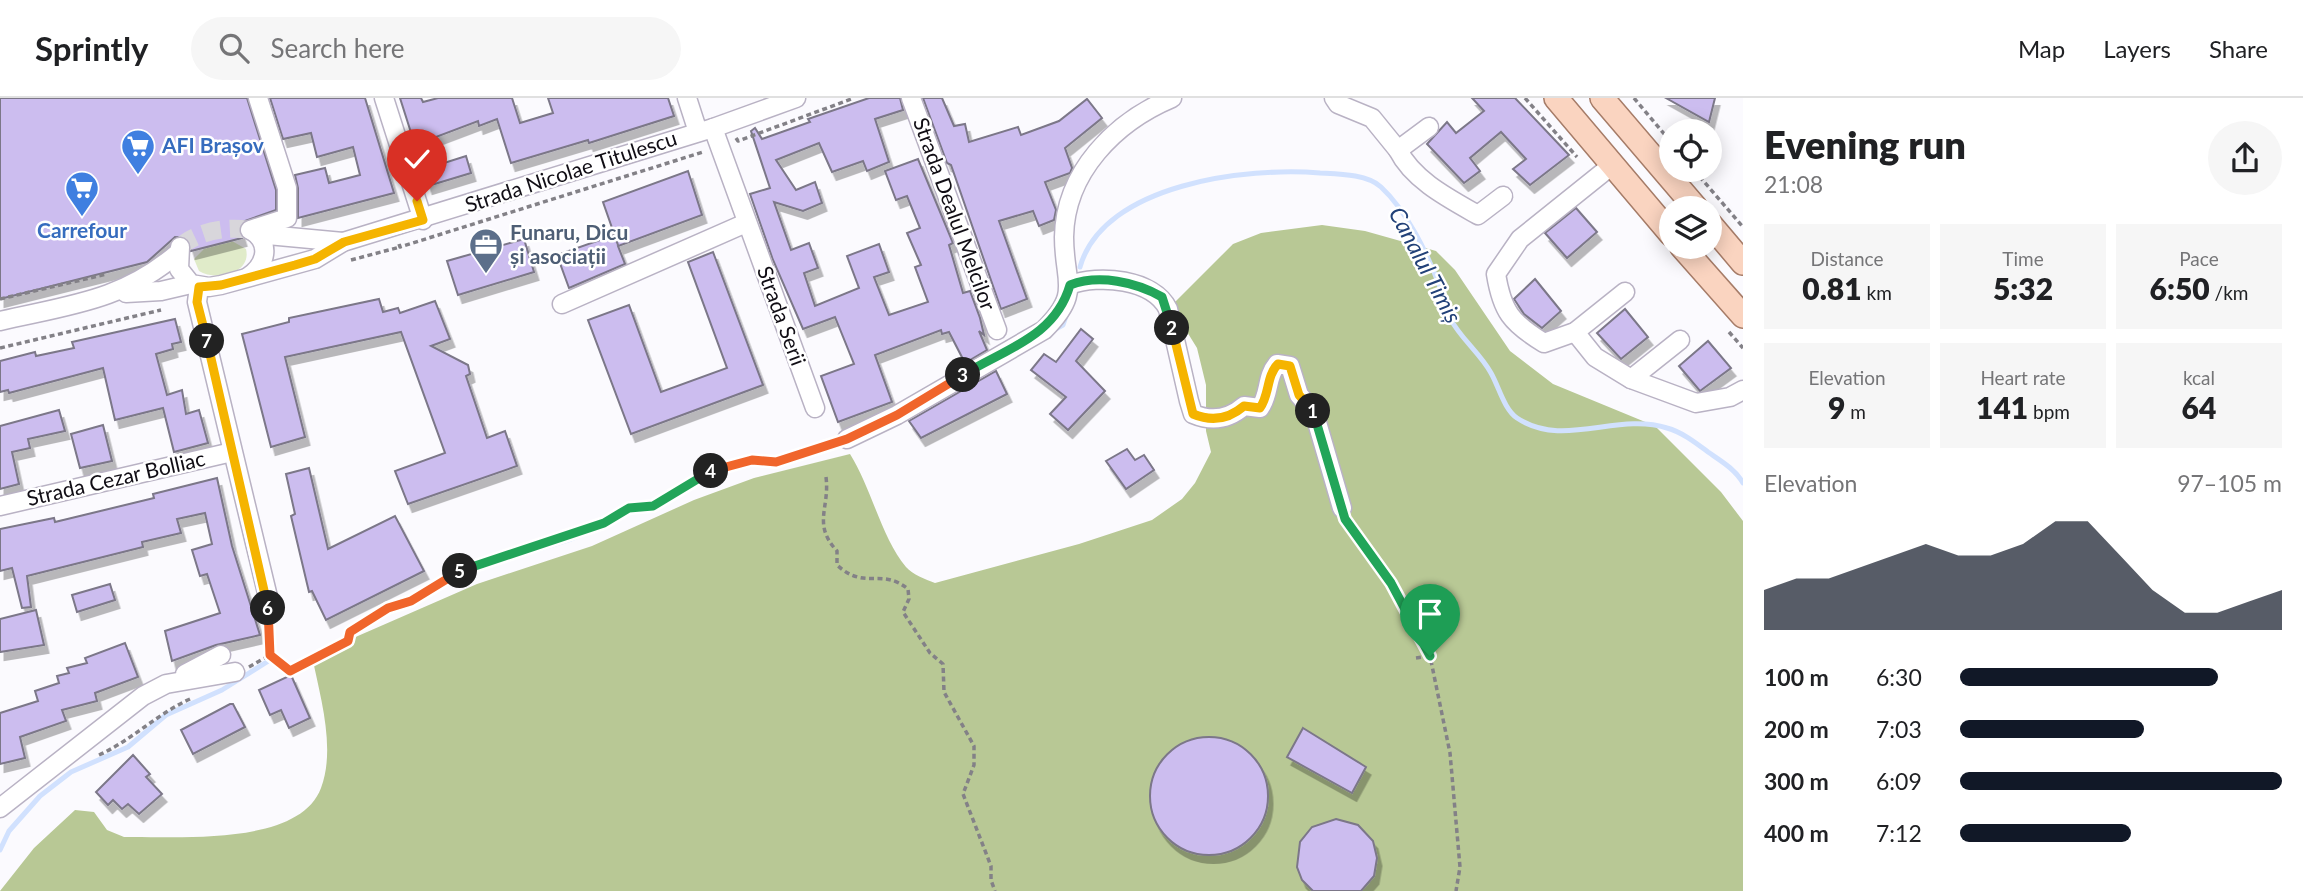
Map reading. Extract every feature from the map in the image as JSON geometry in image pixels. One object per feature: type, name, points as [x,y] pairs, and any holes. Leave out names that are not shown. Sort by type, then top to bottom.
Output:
[{"type":"main road","points":[[1556,98],[1659,220]]},
{"type":"main road","points":[[1602,98],[1686,196]]},
{"type":"main road","points":[[1722,238],[1743,263]]},
{"type":"main road","points":[[1693,259],[1743,316]]},
{"type":"street","points":[[248,277],[258,270],[265,252],[254,232],[287,218],[287,188],[258,98]]},
{"type":"street","points":[[384,98],[423,220]]},
{"type":"street","name":"Strada Serii","points":[[687,98],[705,130],[747,223],[815,408]]},
{"type":"street","name":"Strada Nicolae Titulescu","points":[[119,292],[161,291],[248,277],[315,259],[344,242],[423,220],[705,130],[796,98]]},
{"type":"street","name":"Strada Dealul Melcilor","points":[[911,98],[997,330]]},
{"type":"street","points":[[847,439],[897,415],[1044,330],[1065,305],[1070,285],[1065,222],[1069,196],[1080,174],[1105,143],[1134,117],[1172,98]]},
{"type":"street","points":[[1334,98],[1338,104],[1372,118],[1398,150],[1406,166],[1448,198],[1478,215],[1503,196]]},
{"type":"street","points":[[1398,150],[1429,127]]},
{"type":"street","points":[[1611,166],[1520,239],[1496,274],[1502,305],[1525,332],[1544,343],[1575,332],[1625,292]]},
{"type":"street","points":[[562,304],[747,223]]},
{"type":"street","name":"Strada Nicolae Titulescu","points":[[254,232],[344,242]]},
{"type":"street","name":"Strada Nicolae Titulescu","points":[[0,321],[119,292],[141,282],[179,250],[180,269],[195,285]]},
{"type":"street","points":[[1070,285],[1082,281],[1130,283],[1162,297],[1168,309],[1193,414],[1217,419],[1234,415],[1244,406],[1260,408],[1266,400],[1270,372],[1278,364],[1290,366],[1299,395],[1314,412],[1342,508]]},
{"type":"street","points":[[195,285],[268,597]]},
{"type":"street","points":[[1575,332],[1595,357],[1631,379],[1696,403],[1730,397],[1743,390]]},
{"type":"street","points":[[1631,379],[1679,340]]},
{"type":"street","name":"Strada Cezar Bolliac","points":[[0,506],[232,452]]},
{"type":"street","points":[[0,808],[143,696],[221,655]]},
{"type":"street","points":[[166,684],[235,672]]},
{"type":"path","points":[[1634,98],[1659,128]]},
{"type":"path","points":[[1639,104],[1641,98]]},
{"type":"path","points":[[1704,182],[1743,227]]},
{"type":"path","points":[[0,299],[111,273]]},
{"type":"path","points":[[268,597],[270,655],[290,671],[348,641],[350,632],[359,625],[388,608],[411,601],[455,573],[604,523],[629,508],[653,506],[704,473],[752,460],[776,462],[847,439]]},
{"type":"path","points":[[826,477],[829,496],[823,510],[823,525],[826,538],[837,551],[837,565],[849,576],[895,578],[908,589],[909,599],[904,612],[930,653],[943,664],[944,692],[974,746],[974,765],[963,794],[991,866],[995,891]]},
{"type":"path","points":[[1342,508],[1345,519],[1391,583],[1430,656],[1450,753],[1460,867],[1456,891]]},
{"type":"path","points":[[235,672],[270,655]]},
{"type":"path","points":[[1416,658],[1430,656]]},
{"type":"path","points":[[93,757],[126,742],[164,711],[197,695]]},
{"type":"green space","points":[[1322,225],[1365,231],[1436,251],[1455,270],[1510,351],[1553,384],[1655,426],[1721,492],[1743,521],[1743,891],[0,891],[34,848],[75,810],[94,812],[107,830],[124,837],[203,837],[234,834],[263,829],[288,820],[308,807],[321,788],[325,772],[327,739],[312,656],[477,584],[592,546],[694,500],[754,478],[850,454],[898,555],[912,572],[935,583],[1079,544],[1152,520],[1182,499],[1195,483],[1211,452],[1206,431],[1206,385],[1197,348],[1171,306],[1233,244],[1261,233]]},
{"type":"green space","points":[[232,241],[246,249],[244,264],[223,275],[214,276],[199,271],[194,259],[206,247]]},
{"type":"building","name":"AFI Brașov","points":[[0,98],[247,98],[276,190],[276,210],[242,222],[239,228],[242,238],[191,251],[187,238],[175,237],[147,262],[0,299]]},
{"type":"building","points":[[270,98],[365,98],[394,193],[298,218],[295,175],[325,168],[329,183],[360,175],[353,147],[317,157],[311,133],[283,139]]},
{"type":"building","points":[[400,98],[421,98],[423,102],[438,98],[512,98],[520,123],[553,113],[548,98],[668,98],[674,116],[589,143],[588,140],[511,163],[497,119],[479,126],[478,121],[433,138],[441,164],[466,156],[471,173],[428,186]]},
{"type":"building","points":[[869,98],[900,98],[903,110],[875,119],[889,162],[867,171],[863,161],[832,172],[819,143],[776,160],[796,190],[815,182],[822,203],[803,211],[774,202],[791,250],[809,243],[818,268],[804,273],[815,306],[859,288],[847,256],[879,244],[889,272],[874,277],[889,315],[928,302],[915,267],[921,265],[907,233],[920,228],[907,196],[896,200],[885,171],[918,159],[953,243],[949,245],[963,293],[970,291],[984,335],[979,331],[987,350],[965,363],[949,332],[942,334],[941,330],[875,355],[892,402],[838,422],[821,376],[854,364],[835,317],[803,329],[773,260],[750,194],[770,188],[751,131],[755,128],[762,139],[810,122],[808,119]]},
{"type":"building","points":[[923,98],[942,98],[954,126],[965,124],[969,142],[1018,127],[1021,135],[1059,121],[1087,99],[1102,118],[1065,148],[1072,168],[1070,173],[1045,182],[1056,210],[1054,220],[1039,226],[1033,211],[999,221],[1027,299],[1001,309],[951,165],[947,163]]},
{"type":"building","points":[[1472,98],[1515,98],[1569,155],[1530,185],[1513,169],[1526,159],[1501,132],[1470,158],[1480,171],[1464,183],[1427,144],[1447,122],[1456,133],[1484,111]]},
{"type":"building","points":[[1666,98],[1715,98],[1710,119],[1704,119]]},
{"type":"building","points":[[688,171],[702,215],[618,246],[625,264],[569,288],[557,255],[614,235],[618,245],[603,202]]},
{"type":"building","points":[[1576,208],[1597,232],[1567,258],[1545,233]]},
{"type":"building","points":[[524,239],[534,272],[458,295],[447,261]]},
{"type":"building","points":[[713,252],[763,385],[631,434],[588,320],[629,305],[661,392],[727,368],[688,262]]},
{"type":"building","points":[[1535,279],[1561,311],[1542,328],[1524,314],[1514,299]]},
{"type":"building","points":[[379,299],[383,312],[398,308],[400,313],[435,301],[450,339],[431,346],[468,365],[470,374],[466,376],[487,438],[505,431],[517,466],[408,504],[395,471],[445,453],[401,332],[285,357],[305,437],[271,447],[242,334],[289,322],[289,318]]},
{"type":"building","points":[[1625,309],[1648,337],[1621,359],[1597,333]]},
{"type":"building","points":[[175,319],[181,342],[172,344],[173,349],[156,354],[167,395],[182,390],[186,414],[199,410],[208,443],[174,452],[163,408],[115,420],[103,368],[9,393],[8,390],[0,392],[0,361],[35,352],[36,356],[74,348],[72,342]]},
{"type":"building","points":[[1081,329],[1093,339],[1076,361],[1105,391],[1068,430],[1050,414],[1066,397],[1031,370],[1044,354],[1056,362]]},
{"type":"building","points":[[1708,341],[1731,368],[1700,391],[1679,366]]},
{"type":"building","points":[[996,371],[1007,394],[921,438],[909,421]]},
{"type":"building","points":[[59,410],[65,431],[28,439],[30,448],[12,452],[19,484],[0,489],[0,426]]},
{"type":"building","points":[[103,425],[112,461],[80,468],[71,434]]},
{"type":"building","points":[[1127,449],[1135,460],[1144,455],[1154,470],[1126,489],[1106,461]]},
{"type":"building","points":[[309,468],[328,549],[395,516],[424,571],[326,620],[312,591],[309,592],[291,516],[295,514],[286,474]]},
{"type":"building","points":[[217,478],[232,546],[260,635],[216,645],[172,661],[165,631],[220,613],[207,574],[200,576],[192,550],[212,544],[205,513],[177,519],[181,533],[142,542],[143,547],[27,576],[31,607],[22,608],[12,568],[0,571],[0,529],[54,518],[55,522],[154,498],[153,494]]},
{"type":"building","points":[[110,584],[115,600],[77,612],[72,595]]},
{"type":"building","points":[[36,610],[44,645],[0,652],[0,619]]},
{"type":"building","points":[[125,643],[138,677],[95,693],[97,701],[62,710],[66,721],[20,737],[25,758],[0,764],[0,713],[38,701],[35,691],[59,683],[57,676],[69,673],[67,668],[87,663],[85,658]]},
{"type":"building","points":[[291,675],[310,718],[289,728],[281,710],[270,715],[259,690]]},
{"type":"building","points":[[233,704],[245,727],[193,754],[181,730]]},
{"type":"building","points":[[1303,728],[1366,767],[1352,793],[1287,757]]},
{"type":"building","points":[[1209,737],[1232,742],[1251,754],[1263,773],[1268,796],[1263,819],[1251,838],[1232,850],[1209,855],[1186,850],[1167,838],[1155,819],[1150,796],[1155,773],[1167,754],[1186,742]]},
{"type":"building","points":[[133,755],[150,774],[146,777],[162,794],[139,814],[128,804],[122,809],[113,800],[108,805],[96,792]]},
{"type":"building","points":[[1336,819],[1358,825],[1373,841],[1377,858],[1374,876],[1361,891],[1313,891],[1302,880],[1297,867],[1300,842],[1312,827]]},
{"type":"waterway","name":"Canalul Timiș","points":[[1080,267],[1094,239],[1118,216],[1148,199],[1182,186],[1255,173],[1344,174],[1368,179],[1391,197],[1416,234],[1440,287],[1450,318],[1486,366],[1512,414],[1535,427],[1553,430],[1571,431],[1629,424],[1667,428],[1689,438],[1723,462],[1743,483]]},
{"type":"waterway","name":"Canalul Timiș","points":[[1052,331],[1063,325],[1067,313]]},
{"type":"waterway","name":"Canalul Timiș","points":[[0,850],[9,831],[40,796],[71,772],[128,747],[166,715],[222,690],[270,660],[281,666],[288,675],[351,644],[354,633],[361,628],[390,610],[413,603],[457,575],[606,526],[630,510],[654,509],[706,476],[753,464],[776,465],[846,443]]},
{"type":"tunnel","points":[[180,247],[195,237],[213,231],[250,230]]},
{"type":"place","name":"AFI Brașov","points":[[138,176]]},
{"type":"place","name":"Carrefour","points":[[82,218]]},
{"type":"place","name":"Funaru, Dicu și asociații","points":[[486,275]]},
{"type":"route","points":[[417,201],[423,220],[344,242],[315,259],[295,265],[221,285],[199,287],[197,302],[268,597],[270,655],[290,671],[348,641],[350,632],[388,608],[411,601],[455,573],[481,562],[570,536],[604,523],[629,508],[653,506],[704,473],[752,460],[776,462],[847,439],[897,415],[1044,330],[1065,305],[1070,285],[1082,281],[1130,283],[1149,289],[1162,297],[1168,309],[1179,365],[1193,414],[1217,419],[1234,415],[1244,406],[1260,408],[1266,400],[1270,372],[1278,364],[1290,366],[1299,395],[1314,412],[1345,519],[1391,583],[1430,656]]}]
